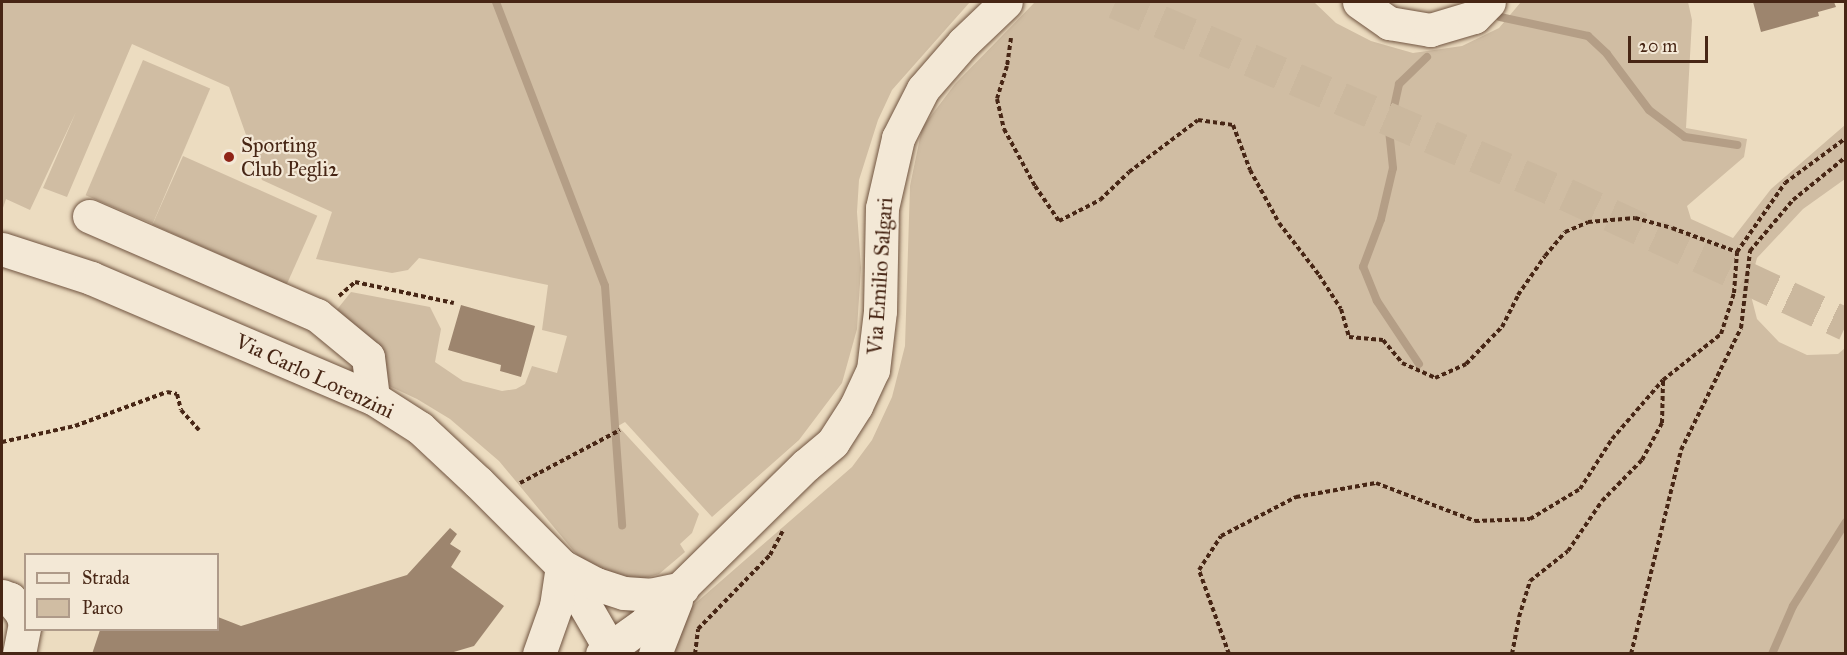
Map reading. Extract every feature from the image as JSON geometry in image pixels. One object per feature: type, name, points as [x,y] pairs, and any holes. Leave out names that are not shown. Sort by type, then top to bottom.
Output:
[{"type":"street","name":"Via Emilio Salgari","points":[[609,652],[644,624],[682,588],[710,557],[833,442],[856,406],[873,370],[880,310],[882,208],[898,138],[923,89],[963,43],[1006,2]]},
{"type":"street","points":[[1359,2],[1389,23],[1430,30],[1474,17],[1489,2]]},
{"type":"street","points":[[89,216],[317,315],[349,338],[368,357],[373,398]]},
{"type":"street","name":"Via Carlo Lorenzini","points":[[2,249],[91,278],[373,398],[420,428],[494,497],[562,566],[609,652]]},
{"type":"street","points":[[539,654],[556,606],[562,566],[596,584],[624,593],[650,595],[682,588]]},
{"type":"street","name":"Via Emilio Salgari","points":[[655,654],[682,588]]},
{"type":"street","points":[[2,596],[10,599],[21,612],[24,620]]},
{"type":"street","points":[[19,654],[24,628]]},
{"type":"path","points":[[1011,34],[1007,66],[997,99],[1004,129],[1035,186],[1059,221],[1100,200],[1129,172],[1198,120],[1233,125],[1250,170],[1279,223],[1319,274],[1341,309],[1349,337],[1383,340],[1402,363],[1436,378],[1466,364],[1502,327],[1518,295],[1565,232],[1588,222],[1635,218],[1672,228],[1737,252]]},
{"type":"path","points":[[1229,654],[1199,570],[1221,536],[1296,497],[1376,483],[1475,521],[1530,519],[1580,489],[1612,439],[1663,380],[1721,334],[1734,293],[1737,252],[1785,183],[1845,138]]},
{"type":"path","points":[[1631,654],[1681,450],[1741,328],[1750,251],[1793,200],[1845,157]]},
{"type":"path","points":[[317,315],[355,282],[454,303]]},
{"type":"path","points":[[1512,654],[1519,617],[1530,581],[1568,550],[1602,501],[1642,460],[1662,423],[1663,380]]},
{"type":"path","points":[[2,442],[75,426],[167,392],[177,394],[181,410],[188,421],[199,430]]},
{"type":"path","points":[[494,497],[620,430]]},
{"type":"path","points":[[695,654],[698,629],[770,555],[786,528]]},
{"type":"green space","points":[[2,2],[970,2],[892,90],[878,120],[859,180],[857,212],[861,268],[857,329],[842,383],[799,440],[712,517],[625,422],[618,426],[699,514],[692,533],[680,544],[685,552],[659,574],[638,580],[587,567],[499,461],[450,419],[417,399],[389,386],[376,353],[335,312],[351,292],[430,307],[441,329],[435,362],[463,381],[502,391],[516,389],[525,384],[532,366],[557,373],[567,336],[542,330],[548,285],[419,258],[408,270],[392,273],[316,259],[332,212],[262,180],[229,87],[132,44],[67,197],[43,188],[76,112],[30,210],[6,199],[2,211]]},
{"type":"green space","points":[[1035,2],[1314,2],[1336,23],[1371,41],[1413,53],[1462,46],[1499,28],[1521,2],[1688,2],[1692,20],[1686,128],[1747,139],[1744,157],[1687,206],[1691,219],[1733,238],[1771,189],[1845,125],[1845,179],[1803,209],[1757,258],[1749,288],[1757,319],[1779,342],[1807,355],[1838,354],[1845,348],[1845,653],[672,654],[690,608],[852,467],[872,440],[892,397],[905,346],[910,186],[922,128],[955,84]]},
{"type":"green space","points":[[143,60],[210,89],[153,224],[86,195]]},
{"type":"green space","points":[[183,156],[317,216],[287,284],[152,225]]},
{"type":"building","points":[[1753,2],[1834,2],[1836,7],[1818,12],[1819,16],[1761,32]]},
{"type":"building","points":[[461,305],[535,326],[521,377],[500,371],[501,365],[448,350]]},
{"type":"building","points":[[450,528],[457,534],[450,544],[461,551],[451,567],[504,606],[474,646],[447,654],[92,654],[100,631],[219,631],[219,617],[241,626],[407,575]]},
{"type":"waterway","points":[[496,2],[605,286],[622,525]]},
{"type":"waterway","points":[[1500,17],[1588,36],[1607,54],[1649,110],[1685,137],[1737,145]]},
{"type":"waterway","points":[[1419,364],[1377,301],[1363,267],[1381,219],[1393,168],[1389,130],[1399,84],[1427,57]]},
{"type":"waterway","points":[[1772,654],[1793,606],[1846,522]]},
{"type":"tunnel","points":[[1115,2],[1566,194],[1846,324]]},
{"type":"place","name":"Sporting Club Pegli2","points":[[229,157]]}]
